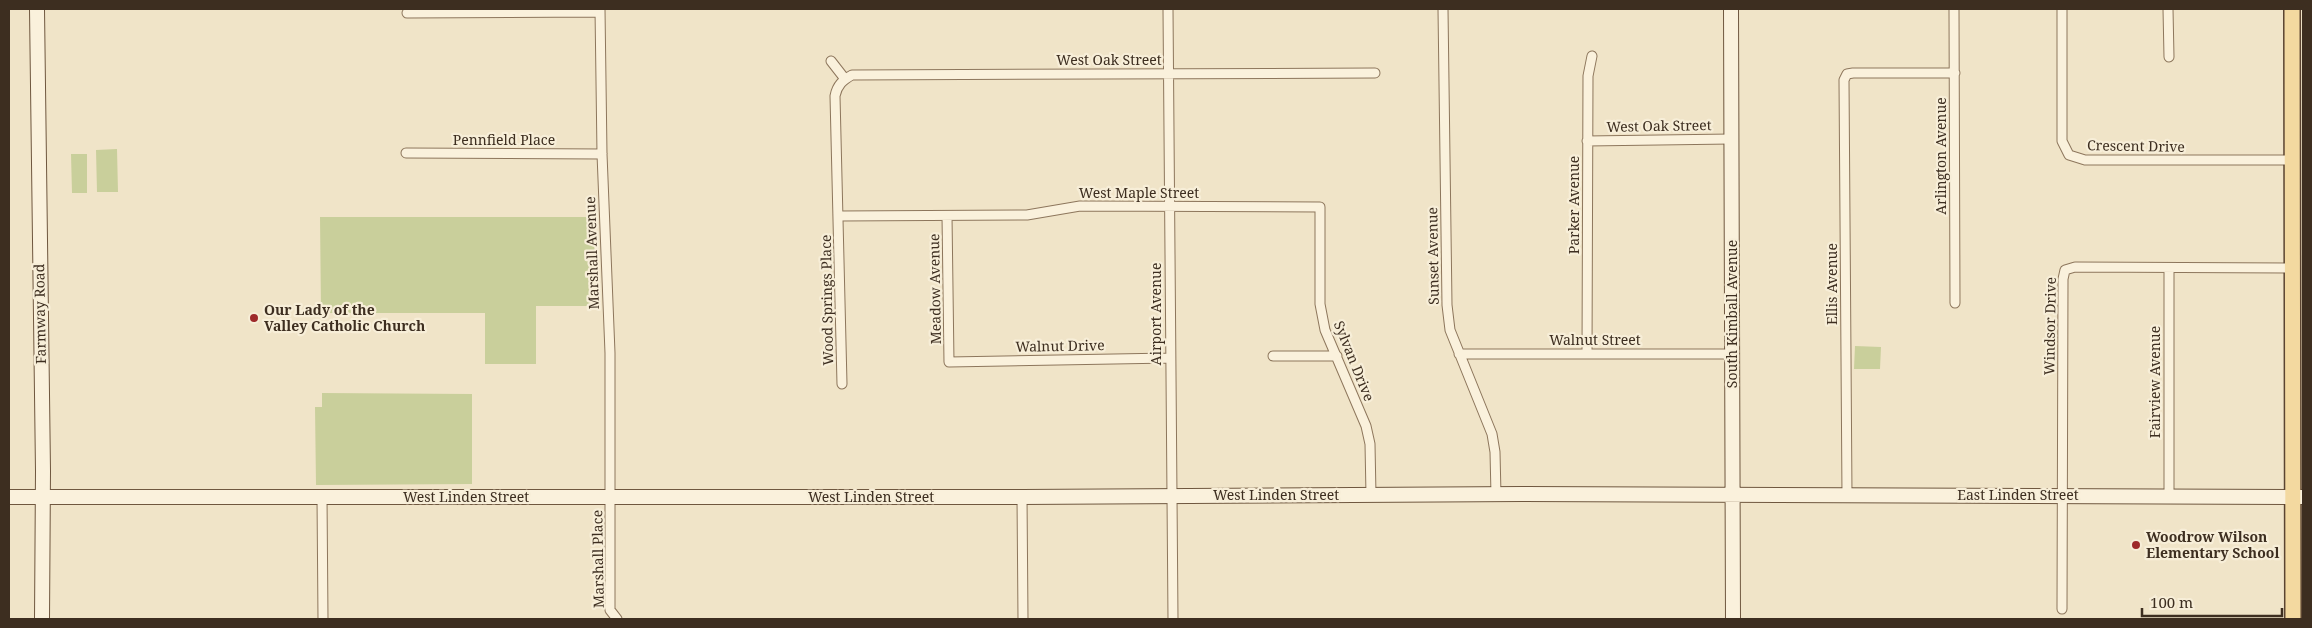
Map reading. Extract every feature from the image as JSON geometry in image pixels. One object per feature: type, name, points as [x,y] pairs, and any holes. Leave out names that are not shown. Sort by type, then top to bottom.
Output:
[{"type":"main road","points":[[2292,9],[2292,268],[2298,497],[2293,619]]},
{"type":"street","name":"Farmway Road","points":[[37,9],[43,497],[42,619]]},
{"type":"street","name":"Airport Avenue","points":[[1168,9],[1172,619]]},
{"type":"street","name":"Sunset Avenue","points":[[1443,9],[1447,304],[1450,330],[1492,434],[1495,452],[1496,495]]},
{"type":"street","name":"South Kimball Avenue","points":[[1731,9],[1733,619]]},
{"type":"street","name":"Arlington Avenue","points":[[1954,9],[1955,302]]},
{"type":"street","name":"Crescent Drive","points":[[2062,9],[2062,142],[2069,154],[2085,160],[2291,160]]},
{"type":"street","points":[[2168,9],[2169,57]]},
{"type":"street","points":[[407,12],[600,10]]},
{"type":"street","name":"Marshall Avenue","points":[[600,10],[602,154],[610,353],[611,497]]},
{"type":"street","name":"Parker Avenue","points":[[1587,354],[1588,76],[1592,56]]},
{"type":"street","points":[[831,61],[845,79]]},
{"type":"street","name":"West Oak Street","points":[[845,79],[852,75],[1374,73]]},
{"type":"street","name":"Ellis Avenue","points":[[1847,495],[1844,80],[1847,74],[1955,73]]},
{"type":"street","name":"Wood Springs Place","points":[[842,384],[835,96],[839,84],[845,79]]},
{"type":"street","name":"West Oak Street","points":[[1587,141],[1731,139]]},
{"type":"street","name":"Pennfield Place","points":[[406,153],[602,154]]},
{"type":"street","name":"West Maple Street","points":[[838,216],[1027,215],[1080,206],[1320,207]]},
{"type":"street","name":"Sylvan Drive","points":[[1320,207],[1320,304],[1325,330],[1366,426],[1370,444],[1371,495]]},
{"type":"street","name":"Meadow Avenue","points":[[947,216],[949,362]]},
{"type":"street","name":"Windsor Drive","points":[[2062,609],[2063,279],[2065,270],[2075,267],[2292,268]]},
{"type":"street","name":"Fairview Avenue","points":[[2169,268],[2169,496]]},
{"type":"street","name":"Walnut Street","points":[[1459,354],[1732,354]]},
{"type":"street","points":[[1273,356],[1337,356]]},
{"type":"street","name":"Walnut Drive","points":[[949,362],[1170,358]]},
{"type":"street","name":"West Linden Street","points":[[9,498],[1734,495]]},
{"type":"street","name":"East Linden Street","points":[[1734,495],[2298,497]]},
{"type":"street","points":[[322,497],[323,619]]},
{"type":"street","name":"Marshall Place","points":[[611,497],[610,610],[616,619]]},
{"type":"street","points":[[1022,497],[1023,619]]},
{"type":"green space","points":[[117,149],[118,192],[97,192],[96,150]]},
{"type":"green space","points":[[71,154],[87,154],[87,193],[72,193]]},
{"type":"green space","points":[[320,217],[594,217],[597,306],[536,306],[536,364],[485,364],[485,313],[321,313]]},
{"type":"green space","points":[[1855,346],[1881,347],[1880,369],[1854,369]]},
{"type":"green space","points":[[322,393],[472,394],[472,484],[316,485],[315,407],[322,407]]},
{"type":"place","name":"Our Lady of the Valley Catholic Church","points":[[254,318]]},
{"type":"place","name":"Woodrow Wilson Elementary School","points":[[2136,545]]}]
